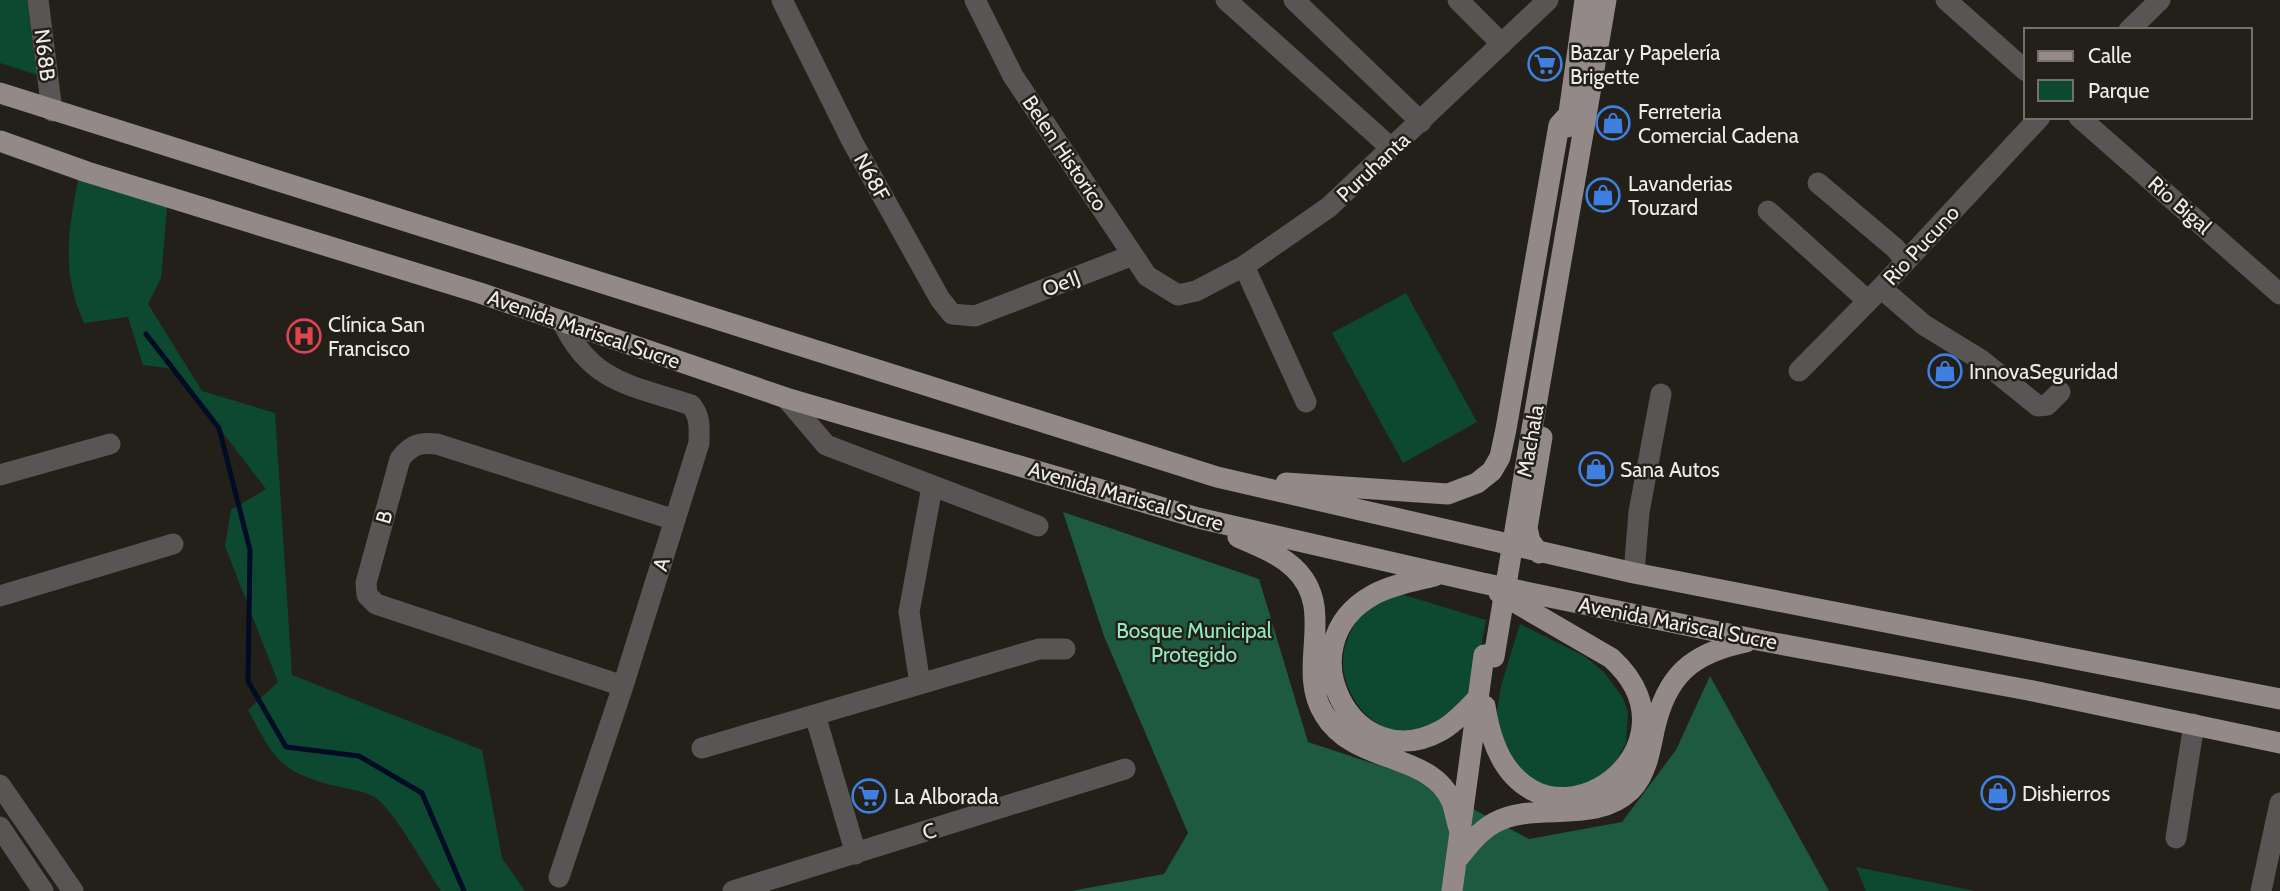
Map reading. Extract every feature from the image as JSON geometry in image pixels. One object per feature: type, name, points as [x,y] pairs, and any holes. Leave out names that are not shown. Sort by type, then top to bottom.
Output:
[{"type":"main road","name":"Machala","points":[[1522,452],[1568,216],[1586,0]]},
{"type":"main road","name":"Machala","points":[[1453,878],[1577,114],[1606,0]]},
{"type":"main road","name":"Avenida Mariscal Sucre","points":[[0,93],[1217,477],[1634,573],[2280,699]]},
{"type":"main road","points":[[1217,477],[1436,495],[1461,490],[1492,471],[1500,457],[1506,429],[1557,136],[1563,119],[1577,114]]},
{"type":"main road","name":"Avenida Mariscal Sucre","points":[[0,141],[87,172],[480,293],[786,398],[1198,518],[1482,583],[2280,743]]},
{"type":"main road","points":[[1539,553],[1530,541],[1527,528],[1568,276],[1568,216]]},
{"type":"main road","points":[[1198,518],[1278,556],[1296,569],[1311,593],[1317,614],[1312,675],[1314,691],[1324,715],[1351,743],[1431,776],[1452,802],[1459,828]]},
{"type":"main road","points":[[1441,574],[1372,595],[1343,622],[1332,647],[1331,674],[1334,688],[1346,711],[1367,730],[1392,739],[1405,740],[1419,739],[1444,730],[1481,702],[1494,747],[1507,769],[1537,794],[1565,797],[1594,792],[1616,778],[1636,754],[1641,716],[1636,694],[1621,667],[1597,649],[1482,583]]},
{"type":"main road","points":[[1453,878],[1475,838],[1503,818],[1601,807],[1632,789],[1646,765],[1661,707],[1683,672],[1698,656],[1719,648],[1758,640]]},
{"type":"main road","name":"Machala","points":[[1453,878],[1481,702]]},
{"type":"street","name":"N68B","points":[[37,0],[52,111]]},
{"type":"street","name":"N68F","points":[[782,0],[853,144],[947,309],[960,317],[975,316],[989,310]]},
{"type":"street","name":"Belen Historico","points":[[975,0],[1013,76],[1147,276],[1172,293]]},
{"type":"street","points":[[1226,0],[1391,148]]},
{"type":"street","points":[[1294,0],[1422,122]]},
{"type":"street","points":[[1458,0],[1502,44]]},
{"type":"street","name":"Puruhanta","points":[[1172,293],[1196,291],[1244,266],[1329,206],[1422,122],[1548,0]]},
{"type":"street","points":[[1947,0],[2024,69]]},
{"type":"street","points":[[2131,28],[2160,0]]},
{"type":"street","name":"Rio Pucuno","points":[[1799,371],[2038,119]]},
{"type":"street","name":"Rio Bigal","points":[[2081,119],[2280,294]]},
{"type":"street","points":[[1818,183],[1895,248],[1906,261]]},
{"type":"street","points":[[1768,211],[1874,295],[1981,360],[2038,406],[2047,405],[2060,392]]},
{"type":"street","name":"Oe1J","points":[[989,310],[1133,255]]},
{"type":"street","points":[[1244,266],[1306,402]]},
{"type":"street","name":"A","points":[[559,877],[623,686],[698,443],[698,414],[691,405],[597,371],[574,347],[562,321]]},
{"type":"street","points":[[1634,573],[1639,512],[1661,394]]},
{"type":"street","points":[[786,398],[826,444],[1038,526]]},
{"type":"street","name":"B","points":[[623,686],[376,604],[367,595],[366,583],[400,459],[410,447],[423,442],[436,444],[675,520]]},
{"type":"street","points":[[0,475],[110,444]]},
{"type":"street","points":[[920,684],[909,612],[932,487]]},
{"type":"street","points":[[0,596],[173,544]]},
{"type":"street","points":[[702,748],[1040,649],[1065,649]]},
{"type":"street","points":[[815,715],[856,854]]},
{"type":"street","points":[[2176,838],[2194,724]]},
{"type":"street","name":"C","points":[[733,891],[1125,769]]},
{"type":"street","points":[[0,785],[73,891]]},
{"type":"street","points":[[2261,891],[2280,803]]},
{"type":"street","points":[[0,827],[43,891]]},
{"type":"green space","points":[[0,0],[27,0],[37,75],[0,63]]},
{"type":"green space","points":[[79,174],[168,197],[161,278],[148,304],[202,391],[275,413],[292,675],[482,750],[502,858],[525,891],[441,891],[399,824],[381,802],[363,792],[299,774],[279,759],[264,739],[248,710],[278,682],[225,546],[231,510],[266,489],[174,369],[143,365],[128,317],[84,323],[76,304],[69,267],[70,231]]},
{"type":"green space","points":[[1406,293],[1477,422],[1403,463],[1332,333]]},
{"type":"green space","name":"Bosque Municipal Protegido","points":[[1063,512],[1259,579],[1308,742],[1414,777],[1529,839],[1622,822],[1676,750],[1710,676],[1829,891],[1071,891],[1164,874],[1188,833],[1104,636]]},
{"type":"green space","points":[[1401,594],[1486,620],[1475,673],[1461,707],[1450,717],[1420,732],[1403,733],[1374,721],[1353,697],[1343,666],[1347,639],[1365,607]]},
{"type":"green space","points":[[1520,624],[1584,656],[1604,672],[1623,698],[1628,712],[1626,743],[1612,768],[1600,780],[1575,789],[1543,786],[1523,776],[1495,724],[1501,686]]},
{"type":"green space","points":[[1856,867],[1975,891],[1866,891]]},
{"type":"waterway","points":[[146,334],[219,428],[250,550],[248,681],[286,747],[359,756],[422,793],[464,891]]},
{"type":"place","name":"Bazar y Papelería Brigette","points":[[1545,64]]},
{"type":"place","name":"Ferreteria Comercial Cadena","points":[[1613,123]]},
{"type":"place","name":"Lavanderias Touzard","points":[[1603,195]]},
{"type":"place","name":"Clínica San Francisco","points":[[304,336]]},
{"type":"place","name":"InnovaSeguridad","points":[[1945,371]]},
{"type":"place","name":"Sana Autos","points":[[1596,469]]},
{"type":"place","name":"Dishierros","points":[[1998,793]]},
{"type":"place","name":"La Alborada","points":[[869,796]]}]
